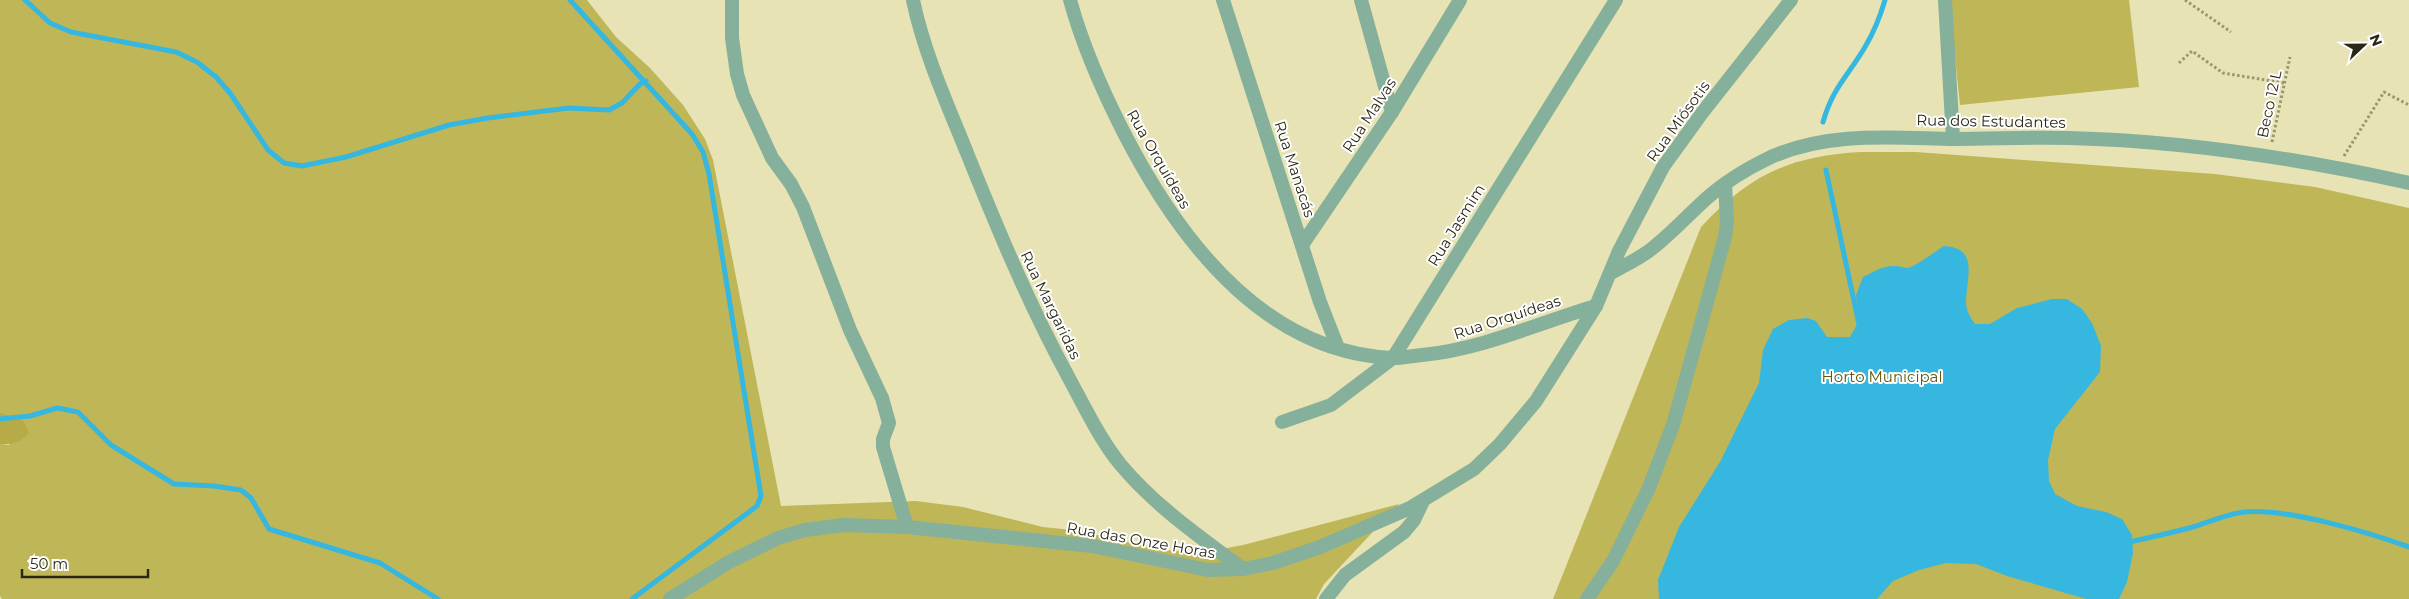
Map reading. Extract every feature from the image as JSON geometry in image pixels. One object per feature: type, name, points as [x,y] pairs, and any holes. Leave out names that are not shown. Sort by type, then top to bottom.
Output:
[{"type":"street","points":[[732,0],[732,38],[736,74],[743,95],[772,158],[791,184],[803,207],[850,330],[882,398],[889,423],[883,439],[883,447],[907,526]]},
{"type":"street","name":"Rua Margaridas","points":[[913,0],[918,23],[932,66],[999,233],[1050,343],[1091,419],[1119,462],[1144,492],[1243,569]]},
{"type":"street","name":"Rua Orquídeas","points":[[1070,0],[1086,50],[1103,92],[1144,173],[1173,218],[1232,285],[1259,308],[1315,341],[1338,348],[1393,358],[1452,352],[1488,344],[1552,319],[1596,306]]},
{"type":"street","name":"Rua Manacás","points":[[1223,0],[1320,302],[1338,348]]},
{"type":"street","points":[[1361,0],[1392,112]]},
{"type":"street","name":"Rua Malvas","points":[[1302,245],[1392,112],[1460,0]]},
{"type":"street","name":"Rua Jasmim","points":[[1282,422],[1331,405],[1393,358],[1616,0]]},
{"type":"street","name":"Rua Miósotis","points":[[1610,273],[1663,167],[1702,113],[1791,0]]},
{"type":"street","points":[[1945,0],[1953,139]]},
{"type":"street","name":"Rua dos Estudantes","points":[[1610,273],[1654,248],[1708,197],[1725,184],[1772,157],[1806,144],[1870,136],[1953,139],[2069,138],[2141,142],[2270,155],[2409,183]]},
{"type":"street","points":[[1587,599],[1613,561],[1648,490],[1673,425],[1725,237],[1727,222],[1725,184]]},
{"type":"street","points":[[1596,306],[1610,273]]},
{"type":"street","name":"Rua das Onze Horas","points":[[670,599],[730,562],[787,535],[805,530],[843,525],[907,526],[1092,546],[1208,570],[1243,569],[1273,563],[1320,547],[1423,501],[1474,469],[1500,444],[1536,401],[1596,306]]},
{"type":"street","points":[[1326,599],[1345,575],[1404,532],[1414,520],[1423,501]]},
{"type":"path","points":[[2185,0],[2231,32]]},
{"type":"path","points":[[2179,64],[2192,51],[2223,73],[2284,83]]},
{"type":"path","name":"Beco 12 L","points":[[2270,155],[2290,57]]},
{"type":"path","points":[[2337,167],[2384,92],[2409,105]]},
{"type":"green space","points":[[0,0],[587,0],[616,37],[650,68],[683,105],[705,139],[713,160],[781,506],[916,501],[963,507],[1043,527],[1081,531],[1161,550],[1206,552],[1243,545],[1399,504],[1324,584],[1316,599],[2,599],[0,596],[0,444],[9,445],[23,420],[0,412]]},
{"type":"green space","points":[[1949,0],[2129,0],[2139,87],[1960,105]]},
{"type":"green space","name":"Horto Municipal","points":[[1861,152],[1916,152],[2215,174],[2315,187],[2409,208],[2409,599],[1553,599],[1701,227],[1737,194],[1754,181],[1772,172],[1813,158]]},
{"type":"shaded area","points":[[0,412],[23,420],[29,433],[23,439],[16,442],[0,444]]},
{"type":"water","points":[[1944,246],[1963,252],[1967,258],[1969,274],[1966,305],[1975,324],[1990,324],[2017,308],[2052,299],[2067,299],[2082,309],[2092,323],[2101,346],[2100,372],[2055,429],[2048,460],[2049,481],[2055,494],[2077,506],[2106,512],[2122,519],[2132,535],[2133,553],[2127,582],[2119,599],[2086,599],[2007,576],[1976,564],[1946,563],[1919,570],[1893,581],[1877,599],[1659,599],[1658,580],[1679,527],[1720,462],[1759,383],[1763,350],[1773,329],[1789,320],[1807,318],[1816,321],[1827,337],[1850,337],[1859,321],[1856,295],[1863,277],[1887,267],[1911,267]]},
{"type":"waterway","points":[[25,0],[50,23],[71,32],[176,52],[197,62],[216,77],[230,93],[268,150],[284,163],[302,166],[346,157],[449,125],[569,108],[609,110],[622,103],[640,84],[646,81]]},
{"type":"waterway","points":[[570,0],[692,134],[703,152],[709,174],[761,496],[757,506],[632,599]]},
{"type":"waterway","points":[[1823,122],[1836,91],[1871,36],[1885,0]]},
{"type":"waterway","points":[[1826,170],[1860,329]]},
{"type":"waterway","points":[[0,419],[30,416],[57,408],[78,412],[111,445],[174,484],[214,486],[241,490],[251,498],[269,529],[380,563],[438,599]]},
{"type":"waterway","points":[[2125,543],[2193,527],[2231,514],[2262,512],[2327,522],[2409,547]]}]
